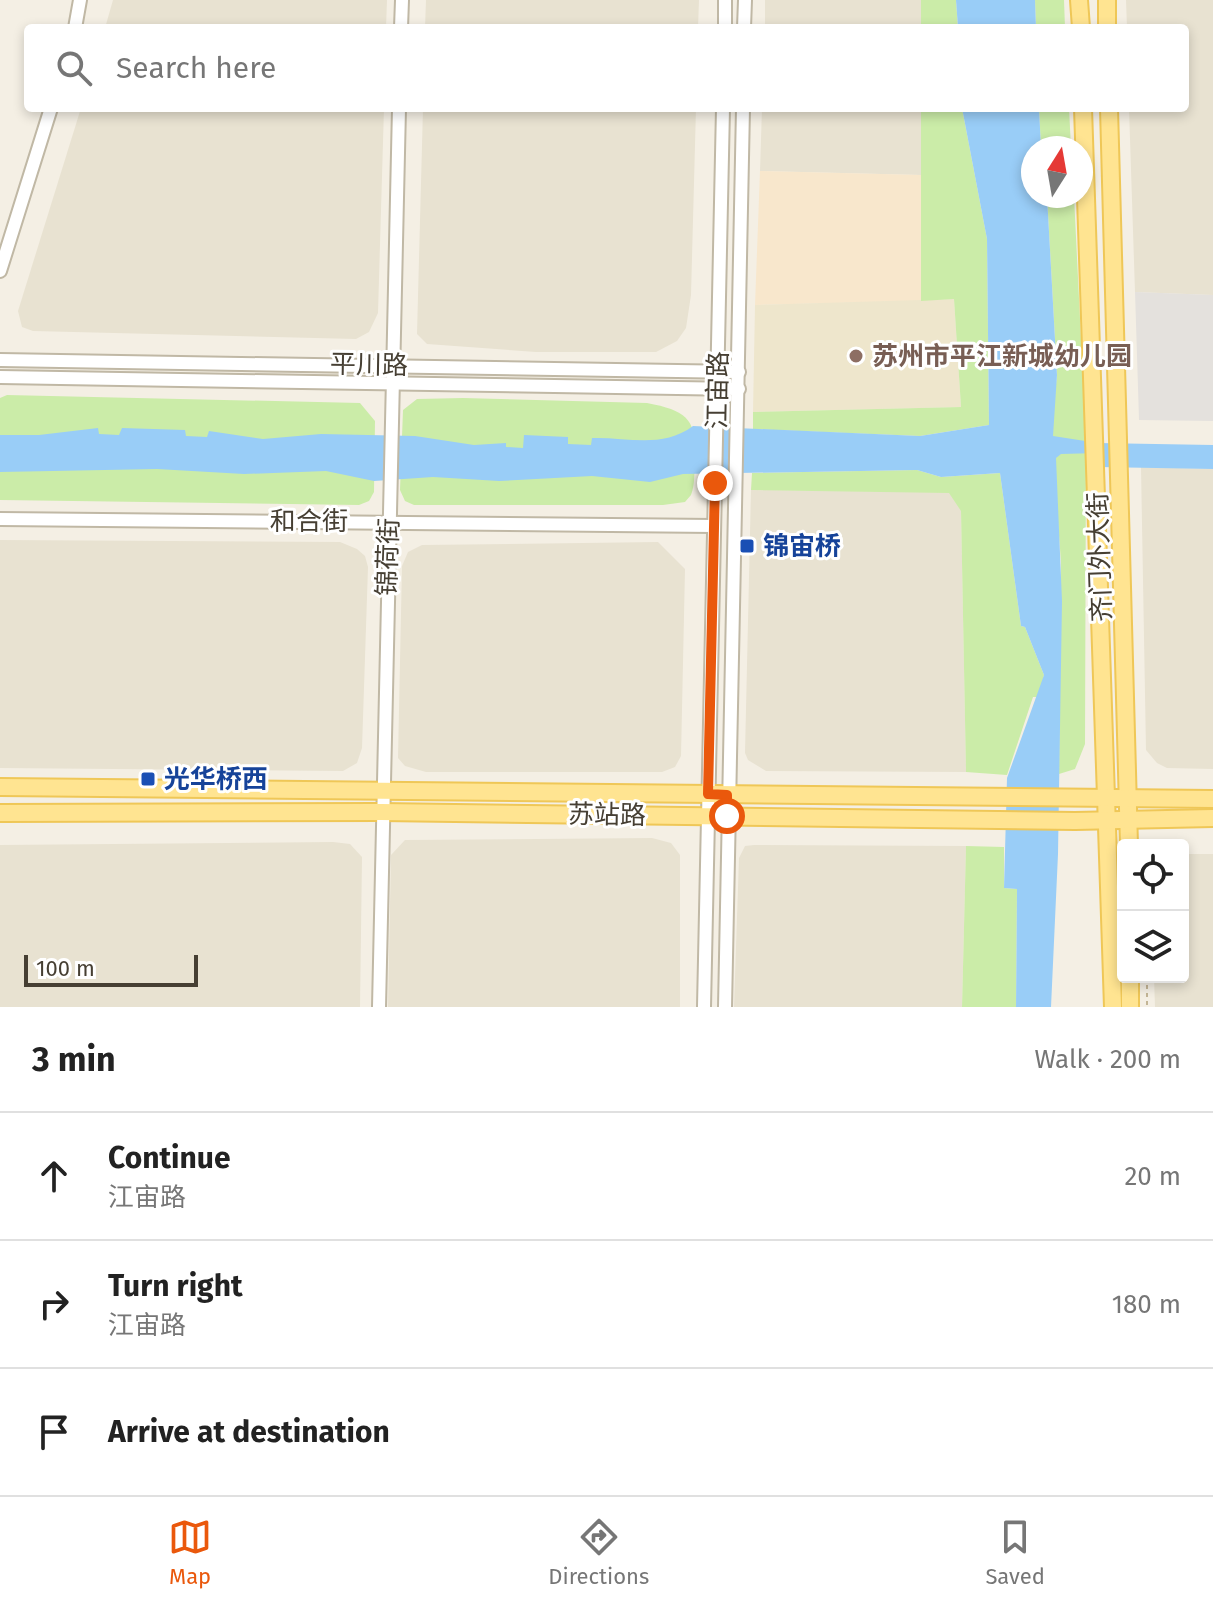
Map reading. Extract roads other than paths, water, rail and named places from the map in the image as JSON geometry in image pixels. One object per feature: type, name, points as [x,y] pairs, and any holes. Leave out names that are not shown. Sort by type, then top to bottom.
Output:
[{"type":"main road","points":[[1079,0],[1081,24]]},
{"type":"main road","points":[[1107,0],[1107,24]]},
{"type":"main road","name":"齐门外大街","points":[[1083,112],[1113,1007]]},
{"type":"main road","name":"齐门外大街","points":[[1109,112],[1129,839]]},
{"type":"main road","name":"苏站路","points":[[0,787],[1213,799]]},
{"type":"main road","name":"苏站路","points":[[0,813],[381,812],[1075,821],[1128,817],[1213,818]]},
{"type":"main road","points":[[1130,983],[1130,1007]]},
{"type":"street","points":[[76,24],[80,0]]},
{"type":"street","points":[[401,24],[402,0]]},
{"type":"street","points":[[725,0],[725,24]]},
{"type":"street","points":[[744,24],[745,0]]},
{"type":"street","points":[[0,271],[50,112]]},
{"type":"street","name":"锦荷街","points":[[379,1007],[399,112]]},
{"type":"street","name":"江宙路","points":[[704,1007],[723,112]]},
{"type":"street","name":"江宙路","points":[[725,1007],[743,112]]},
{"type":"street","name":"平川路","points":[[0,360],[739,372]]},
{"type":"street","name":"平川路","points":[[0,377],[739,389]]},
{"type":"street","name":"和合街","points":[[0,519],[714,526]]},
{"type":"water","points":[[956,0],[1035,0],[1036,24],[958,24]]},
{"type":"water","points":[[963,112],[1039,112],[1040,136],[1021,136],[1021,208],[1048,208],[1057,375],[1053,436],[1098,443],[1213,445],[1213,469],[1099,467],[1098,453],[1061,454],[1056,458],[1062,601],[1058,854],[1051,1007],[1016,1007],[1017,889],[1004,888],[1007,778],[1044,675],[1025,627],[1021,626],[1000,473],[941,477],[917,470],[683,474],[650,482],[592,476],[499,481],[433,477],[374,481],[326,471],[244,474],[157,469],[0,472],[0,435],[39,435],[98,428],[99,434],[119,435],[122,428],[185,430],[186,436],[207,437],[209,431],[263,439],[321,434],[415,436],[474,445],[506,443],[506,447],[523,448],[524,435],[568,437],[568,444],[591,445],[592,438],[657,440],[693,426],[920,436],[989,425],[987,239]]},
{"type":"place","name":"苏州市平江新城幼儿园","points":[[856,356]]},
{"type":"place","name":"锦宙桥","points":[[747,546]]},
{"type":"place","name":"光华桥西","points":[[148,779]]}]
